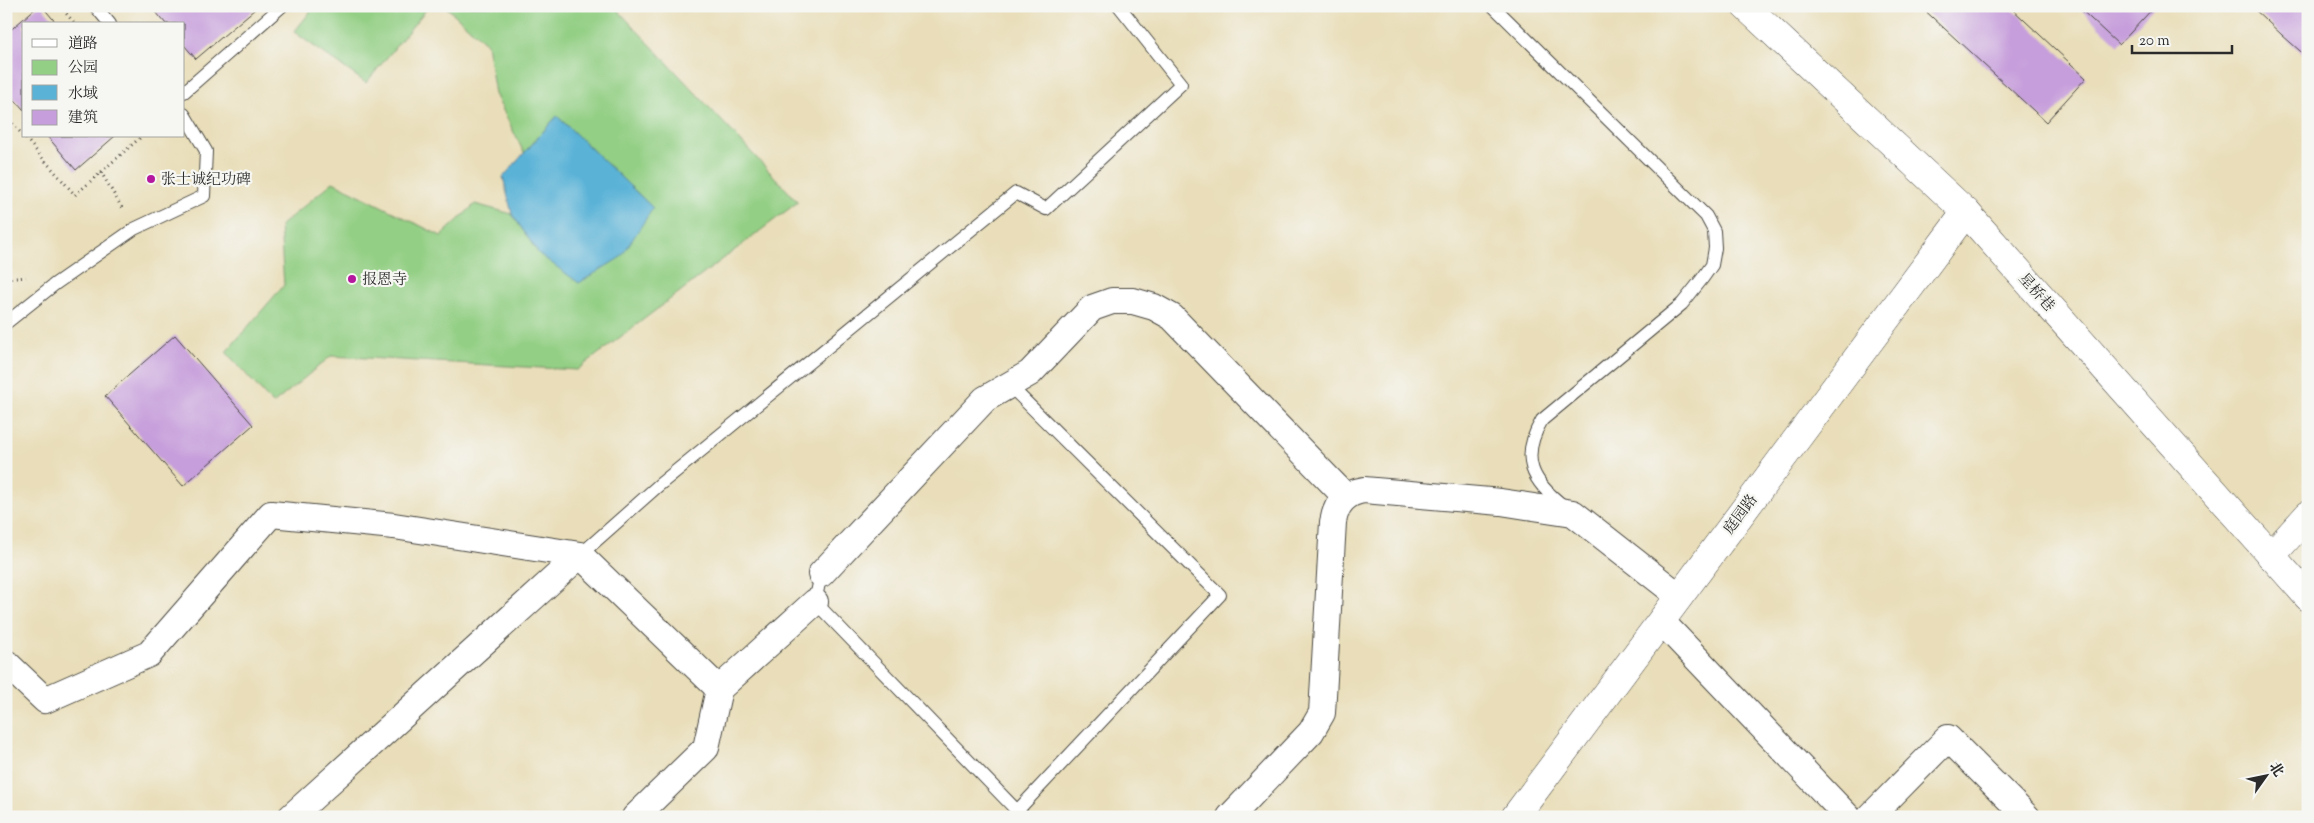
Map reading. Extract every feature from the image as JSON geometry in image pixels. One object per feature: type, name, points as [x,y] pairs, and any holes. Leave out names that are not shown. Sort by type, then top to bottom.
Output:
[{"type":"street","name":"星桥巷","points":[[1745,6],[1966,212],[2308,597]]},
{"type":"street","name":"庭园路","points":[[1515,817],[1966,212]]},
{"type":"street","points":[[821,574],[985,399],[1030,372],[1092,308],[1112,301],[1133,300],[1154,307],[1172,317],[1346,497]]},
{"type":"street","points":[[1230,817],[1311,732],[1322,713],[1333,522],[1339,504],[1355,492],[1364,490],[1501,502],[1573,513],[1679,596]]},
{"type":"street","points":[[6,663],[45,700],[149,654],[270,514],[394,526],[580,555],[719,689]]},
{"type":"street","points":[[2271,556],[2308,515]]},
{"type":"street","points":[[291,817],[580,555]]},
{"type":"street","points":[[635,817],[706,748],[719,689],[815,602]]},
{"type":"street","points":[[1661,621],[1848,817]]},
{"type":"street","points":[[1870,817],[1948,738],[2027,817]]},
{"type":"lane","points":[[95,6],[108,22]]},
{"type":"lane","points":[[185,91],[282,6]]},
{"type":"lane","points":[[580,555],[659,484],[1016,193],[1046,209],[1181,84],[1119,6]]},
{"type":"lane","points":[[1493,6],[1706,216],[1714,231],[1715,248],[1712,265],[1682,304],[1542,420],[1534,434],[1530,450],[1531,465],[1537,481],[1547,493],[1573,513]]},
{"type":"lane","points":[[6,323],[55,284],[134,229],[204,196],[206,151],[185,116]]},
{"type":"lane","points":[[821,574],[815,602],[1020,814],[1220,595],[1009,385]]},
{"type":"path","points":[[6,15],[16,6]]},
{"type":"path","points":[[60,6],[73,22]]},
{"type":"path","points":[[6,116],[22,134]]},
{"type":"path","points":[[6,131],[14,125]]},
{"type":"path","points":[[25,138],[74,195],[140,138]]},
{"type":"path","points":[[101,172],[134,229]]},
{"type":"green space","points":[[315,6],[429,6],[366,83],[294,32]]},
{"type":"green space","points":[[445,6],[614,6],[798,202],[577,370],[331,356],[273,404],[226,352],[284,285],[280,226],[333,182],[441,236],[475,204],[512,214],[539,254],[653,208],[557,116],[524,153],[495,94],[487,44]]},
{"type":"water","points":[[557,116],[653,208],[621,257],[579,283],[539,254],[512,214],[503,177]]},
{"type":"building","points":[[38,6],[42,6],[55,22],[22,22],[22,108],[6,90],[6,34]]},
{"type":"building","points":[[151,6],[252,6],[255,9],[196,59],[185,46],[185,22],[164,22]]},
{"type":"building","points":[[1920,6],[2009,6],[2086,78],[2046,122]]},
{"type":"building","points":[[2077,6],[2155,6],[2119,45]]},
{"type":"building","points":[[2251,6],[2308,6],[2308,58],[2282,35]]},
{"type":"building","points":[[49,138],[113,138],[76,170]]},
{"type":"building","points":[[175,335],[253,425],[183,486],[105,396]]},
{"type":"place","name":"张士诚纪功碑","points":[[151,179]]},
{"type":"place","name":"报恩寺","points":[[352,279]]}]
